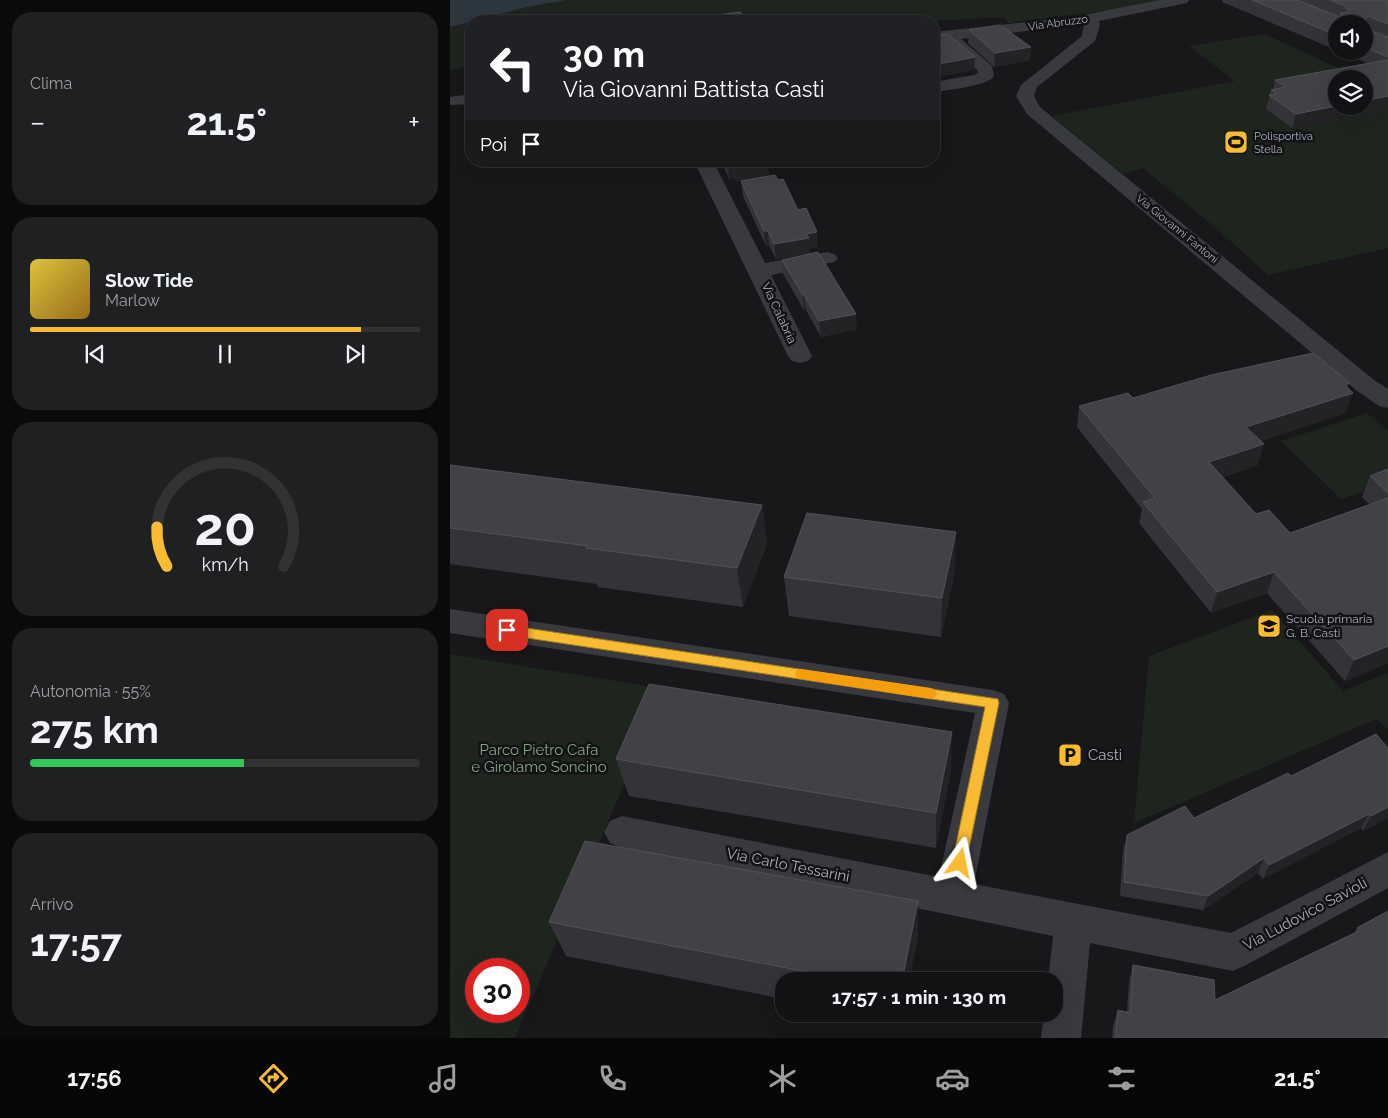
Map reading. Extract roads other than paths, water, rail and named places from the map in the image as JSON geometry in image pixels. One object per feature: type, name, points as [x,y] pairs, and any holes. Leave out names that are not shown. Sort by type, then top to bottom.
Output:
[{"type":"street","name":"Via Abruzzo","points":[[941,36],[1073,22],[1182,0]]},
{"type":"street","name":"Via Giovanni Fantoni","points":[[1090,19],[1092,25],[1089,38],[1029,85],[1025,96],[1033,110],[1365,385],[1388,400]]},
{"type":"street","points":[[1073,22],[1079,34],[1073,51]]},
{"type":"street","points":[[940,86],[986,76],[986,70],[941,36]]},
{"type":"street","name":"Via Calabria","points":[[709,167],[728,190],[759,271],[800,356]]},
{"type":"street","name":"Via Calabria","points":[[759,271],[827,258]]},
{"type":"street","points":[[450,621],[993,703],[953,898]]},
{"type":"street","name":"Via Carlo Tessarini","points":[[622,832],[1073,922]]},
{"type":"street","name":"Via Ludovico Savioli","points":[[1073,922],[1233,952],[1388,869]]},
{"type":"street","points":[[1061,1038],[1073,922]]},
{"type":"place","name":"Polisportiva Stella","points":[[1236,142]]},
{"type":"place","name":"Scuola primaria G. B. Casti","points":[[1269,626]]},
{"type":"place","name":"Casti","points":[[1070,755]]},
{"type":"park label","name":"Parco Pietro Cafa e Girolamo Soncino","points":[[539,758]]}]
